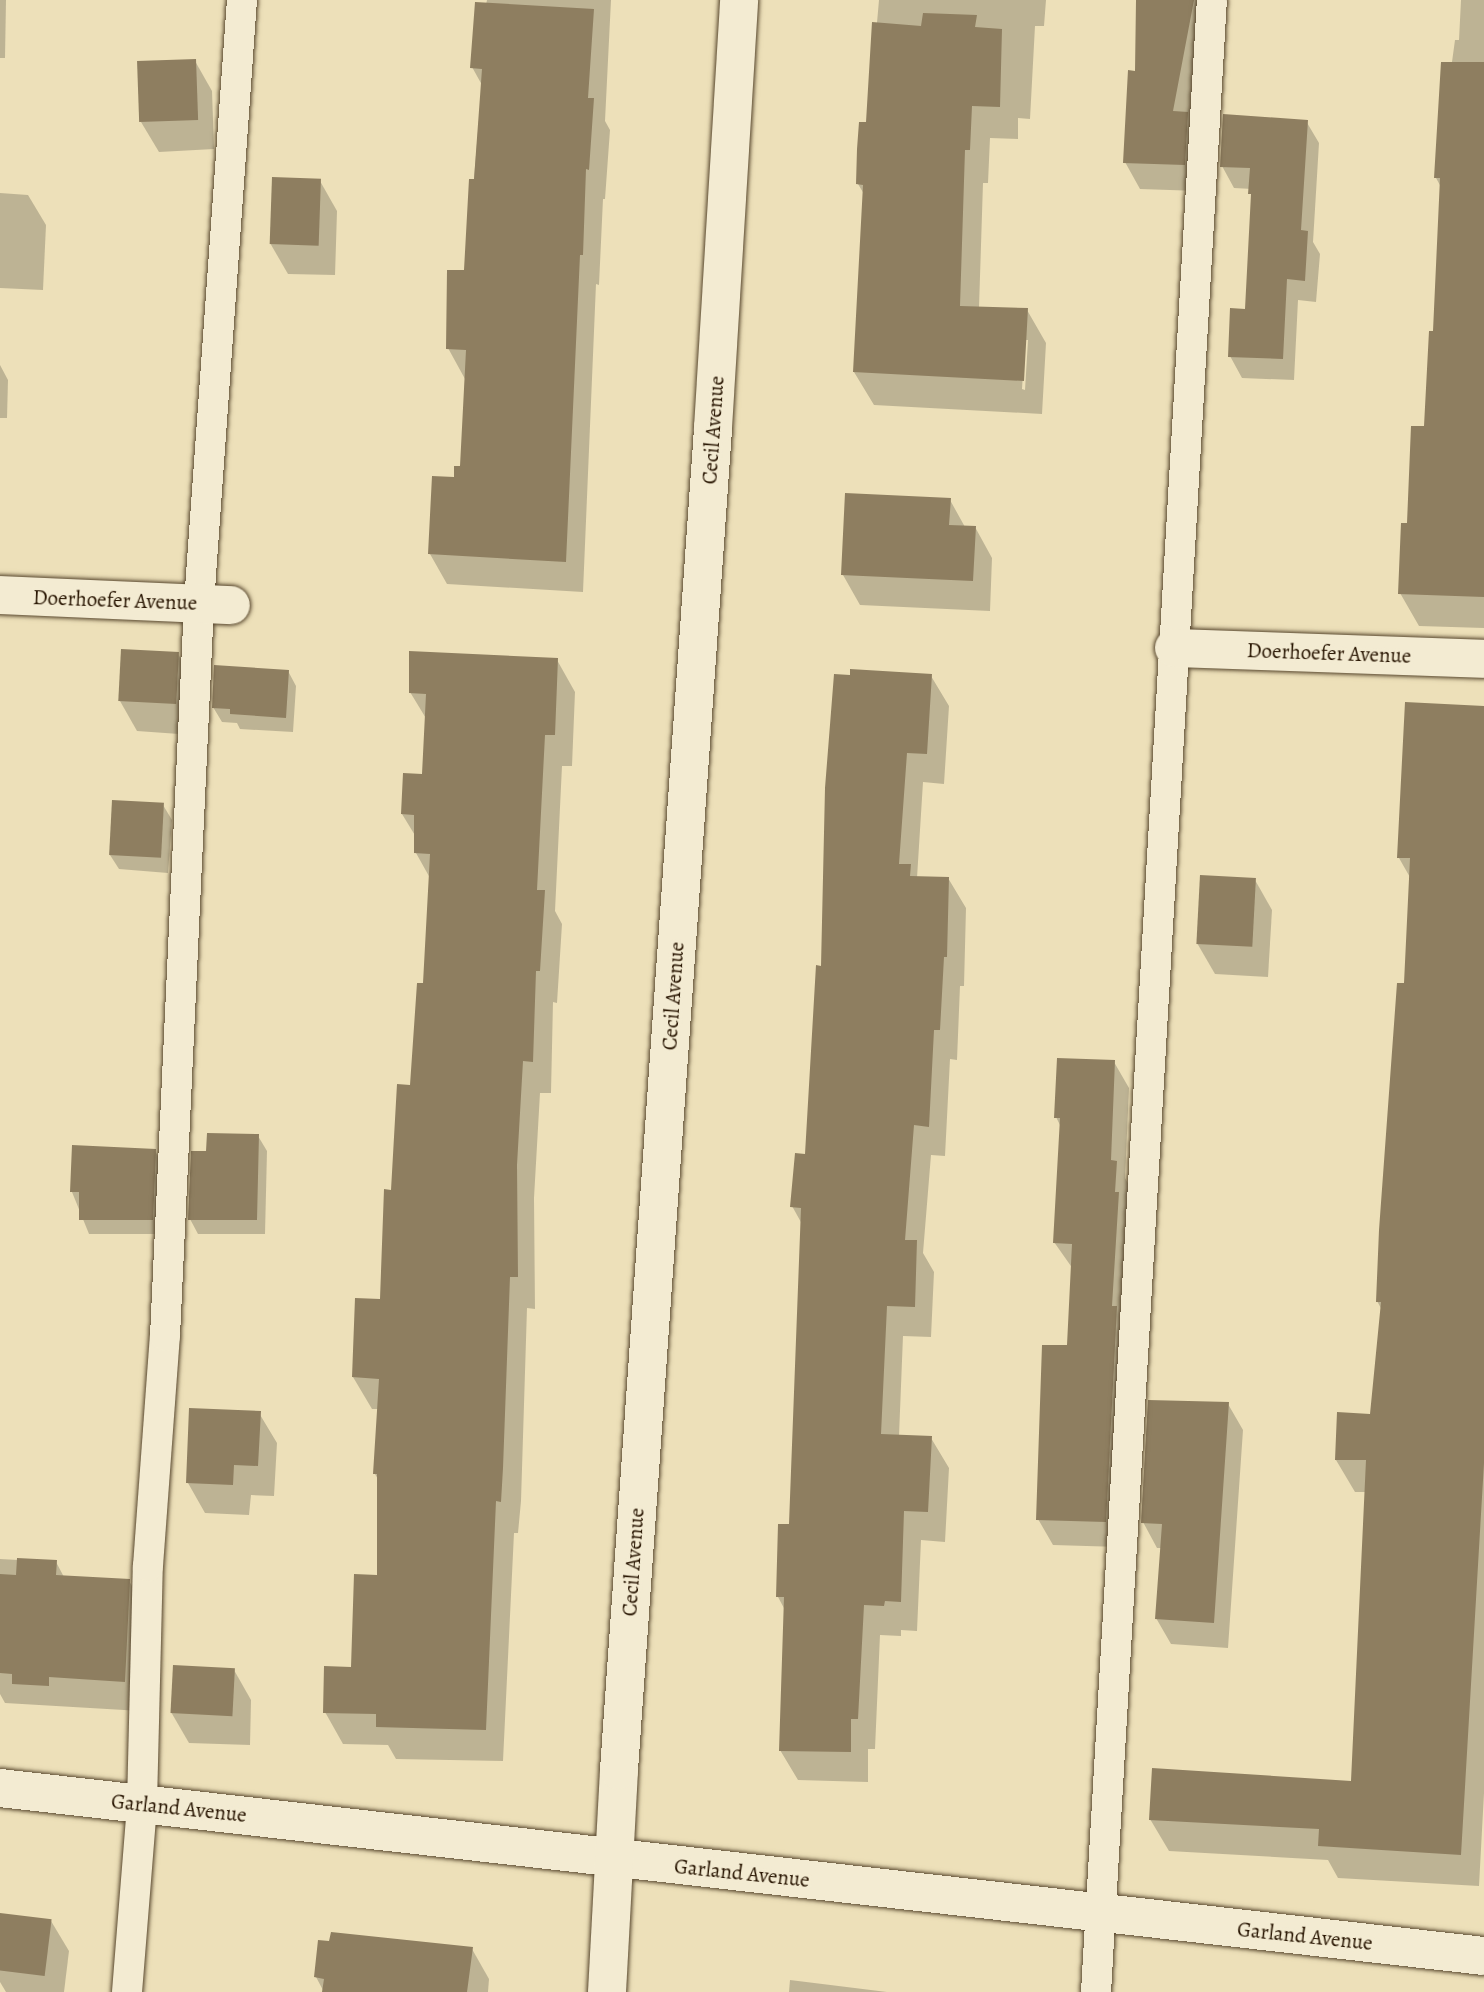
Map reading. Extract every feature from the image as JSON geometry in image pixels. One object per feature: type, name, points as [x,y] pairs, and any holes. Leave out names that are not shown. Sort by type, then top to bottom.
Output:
[{"type":"street","name":"Cecil Avenue","points":[[607,1992],[712,442],[739,0]]},
{"type":"street","name":"Doerhoefer Avenue","points":[[0,595],[215,604]]},
{"type":"street","name":"Doerhoefer Avenue","points":[[1174,648],[1484,659]]},
{"type":"street","name":"Garland Avenue","points":[[0,1788],[1484,1956]]},
{"type":"lane","points":[[127,1992],[142,1804],[148,1566],[215,604],[242,0]]},
{"type":"lane","points":[[1096,1992],[1212,0]]},
{"type":"building","points":[[1136,0],[1194,0],[1173,111],[1188,112],[1185,165],[1123,163],[1128,70],[1135,71]]},
{"type":"building","points":[[475,2],[594,9],[588,98],[594,98],[589,170],[586,169],[583,255],[580,255],[566,562],[428,554],[432,476],[454,477],[454,466],[460,466],[466,350],[446,349],[447,270],[464,270],[469,179],[474,179],[482,69],[470,68]]},
{"type":"building","points":[[923,13],[977,15],[975,27],[1002,29],[1000,107],[972,106],[970,150],[965,150],[960,306],[1028,308],[1024,381],[853,372],[863,185],[856,184],[857,149],[859,122],[866,122],[872,22],[921,26]]},
{"type":"building","points":[[196,59],[198,120],[139,122],[137,61]]},
{"type":"building","points":[[1441,62],[1484,62],[1484,597],[1398,594],[1401,523],[1407,523],[1411,426],[1424,426],[1429,331],[1433,331],[1440,178],[1434,178]]},
{"type":"building","points":[[1223,114],[1308,120],[1301,230],[1308,231],[1305,281],[1287,279],[1283,359],[1228,357],[1230,308],[1245,309],[1251,194],[1248,194],[1250,168],[1220,167]]},
{"type":"building","points":[[272,177],[321,179],[319,246],[270,244]]},
{"type":"building","points":[[845,493],[951,498],[949,525],[976,526],[973,581],[841,575]]},
{"type":"building","points":[[121,649],[179,652],[176,704],[118,701]]},
{"type":"building","points":[[409,651],[558,658],[555,735],[545,735],[537,890],[545,890],[540,971],[536,971],[533,1062],[523,1061],[517,1165],[518,1277],[510,1277],[503,1468],[501,1502],[496,1501],[486,1730],[376,1727],[376,1714],[323,1713],[324,1666],[351,1667],[354,1574],[377,1575],[377,1474],[373,1474],[379,1379],[352,1377],[355,1298],[380,1299],[384,1189],[391,1190],[397,1084],[410,1085],[417,983],[423,983],[430,854],[414,853],[414,815],[401,814],[403,773],[422,774],[426,694],[409,693]]},
{"type":"building","points":[[214,665],[289,670],[286,718],[230,714],[230,709],[212,708]]},
{"type":"building","points":[[850,669],[932,674],[927,754],[907,753],[899,864],[911,864],[910,876],[949,877],[947,957],[944,957],[940,1030],[934,1030],[929,1127],[914,1125],[905,1240],[917,1240],[915,1307],[887,1306],[881,1434],[932,1436],[928,1512],[904,1511],[901,1602],[885,1601],[884,1606],[864,1605],[858,1719],[851,1719],[851,1752],[779,1751],[784,1597],[776,1597],[778,1524],[789,1524],[801,1208],[790,1207],[795,1153],[805,1154],[816,965],[821,966],[825,788],[834,674],[850,675]]},
{"type":"building","points":[[1405,702],[1484,706],[1484,1463],[1461,1855],[1318,1846],[1319,1829],[1149,1820],[1152,1768],[1351,1781],[1366,1460],[1335,1460],[1337,1412],[1370,1414],[1381,1302],[1376,1302],[1379,1230],[1397,983],[1404,983],[1410,858],[1397,858]]},
{"type":"building","points":[[112,800],[164,803],[161,858],[109,855]]},
{"type":"building","points":[[1200,875],[1256,878],[1252,947],[1196,944]]},
{"type":"building","points":[[1057,1058],[1115,1060],[1111,1160],[1117,1161],[1115,1192],[1119,1192],[1112,1306],[1117,1306],[1106,1522],[1036,1520],[1042,1345],[1067,1345],[1072,1244],[1053,1243],[1060,1118],[1054,1118]]},
{"type":"building","points":[[207,1133],[259,1134],[257,1220],[188,1220],[191,1151],[206,1151]]},
{"type":"building","points":[[72,1145],[156,1149],[153,1220],[79,1220],[79,1192],[70,1192]]},
{"type":"building","points":[[1148,1400],[1229,1402],[1214,1623],[1155,1619],[1162,1524],[1141,1523]]},
{"type":"building","points":[[189,1408],[261,1411],[258,1466],[234,1465],[233,1485],[186,1483]]},
{"type":"building","points":[[17,1558],[57,1560],[56,1575],[130,1579],[125,1682],[49,1677],[49,1686],[12,1684],[12,1674],[0,1673],[0,1574],[16,1575]]},
{"type":"building","points":[[173,1665],[235,1668],[232,1716],[170,1713]]},
{"type":"building","points":[[0,1913],[52,1919],[45,1976],[0,1970]]},
{"type":"building","points":[[331,1932],[473,1947],[467,1992],[322,1992],[324,1979],[314,1977],[318,1940],[329,1941]]}]
